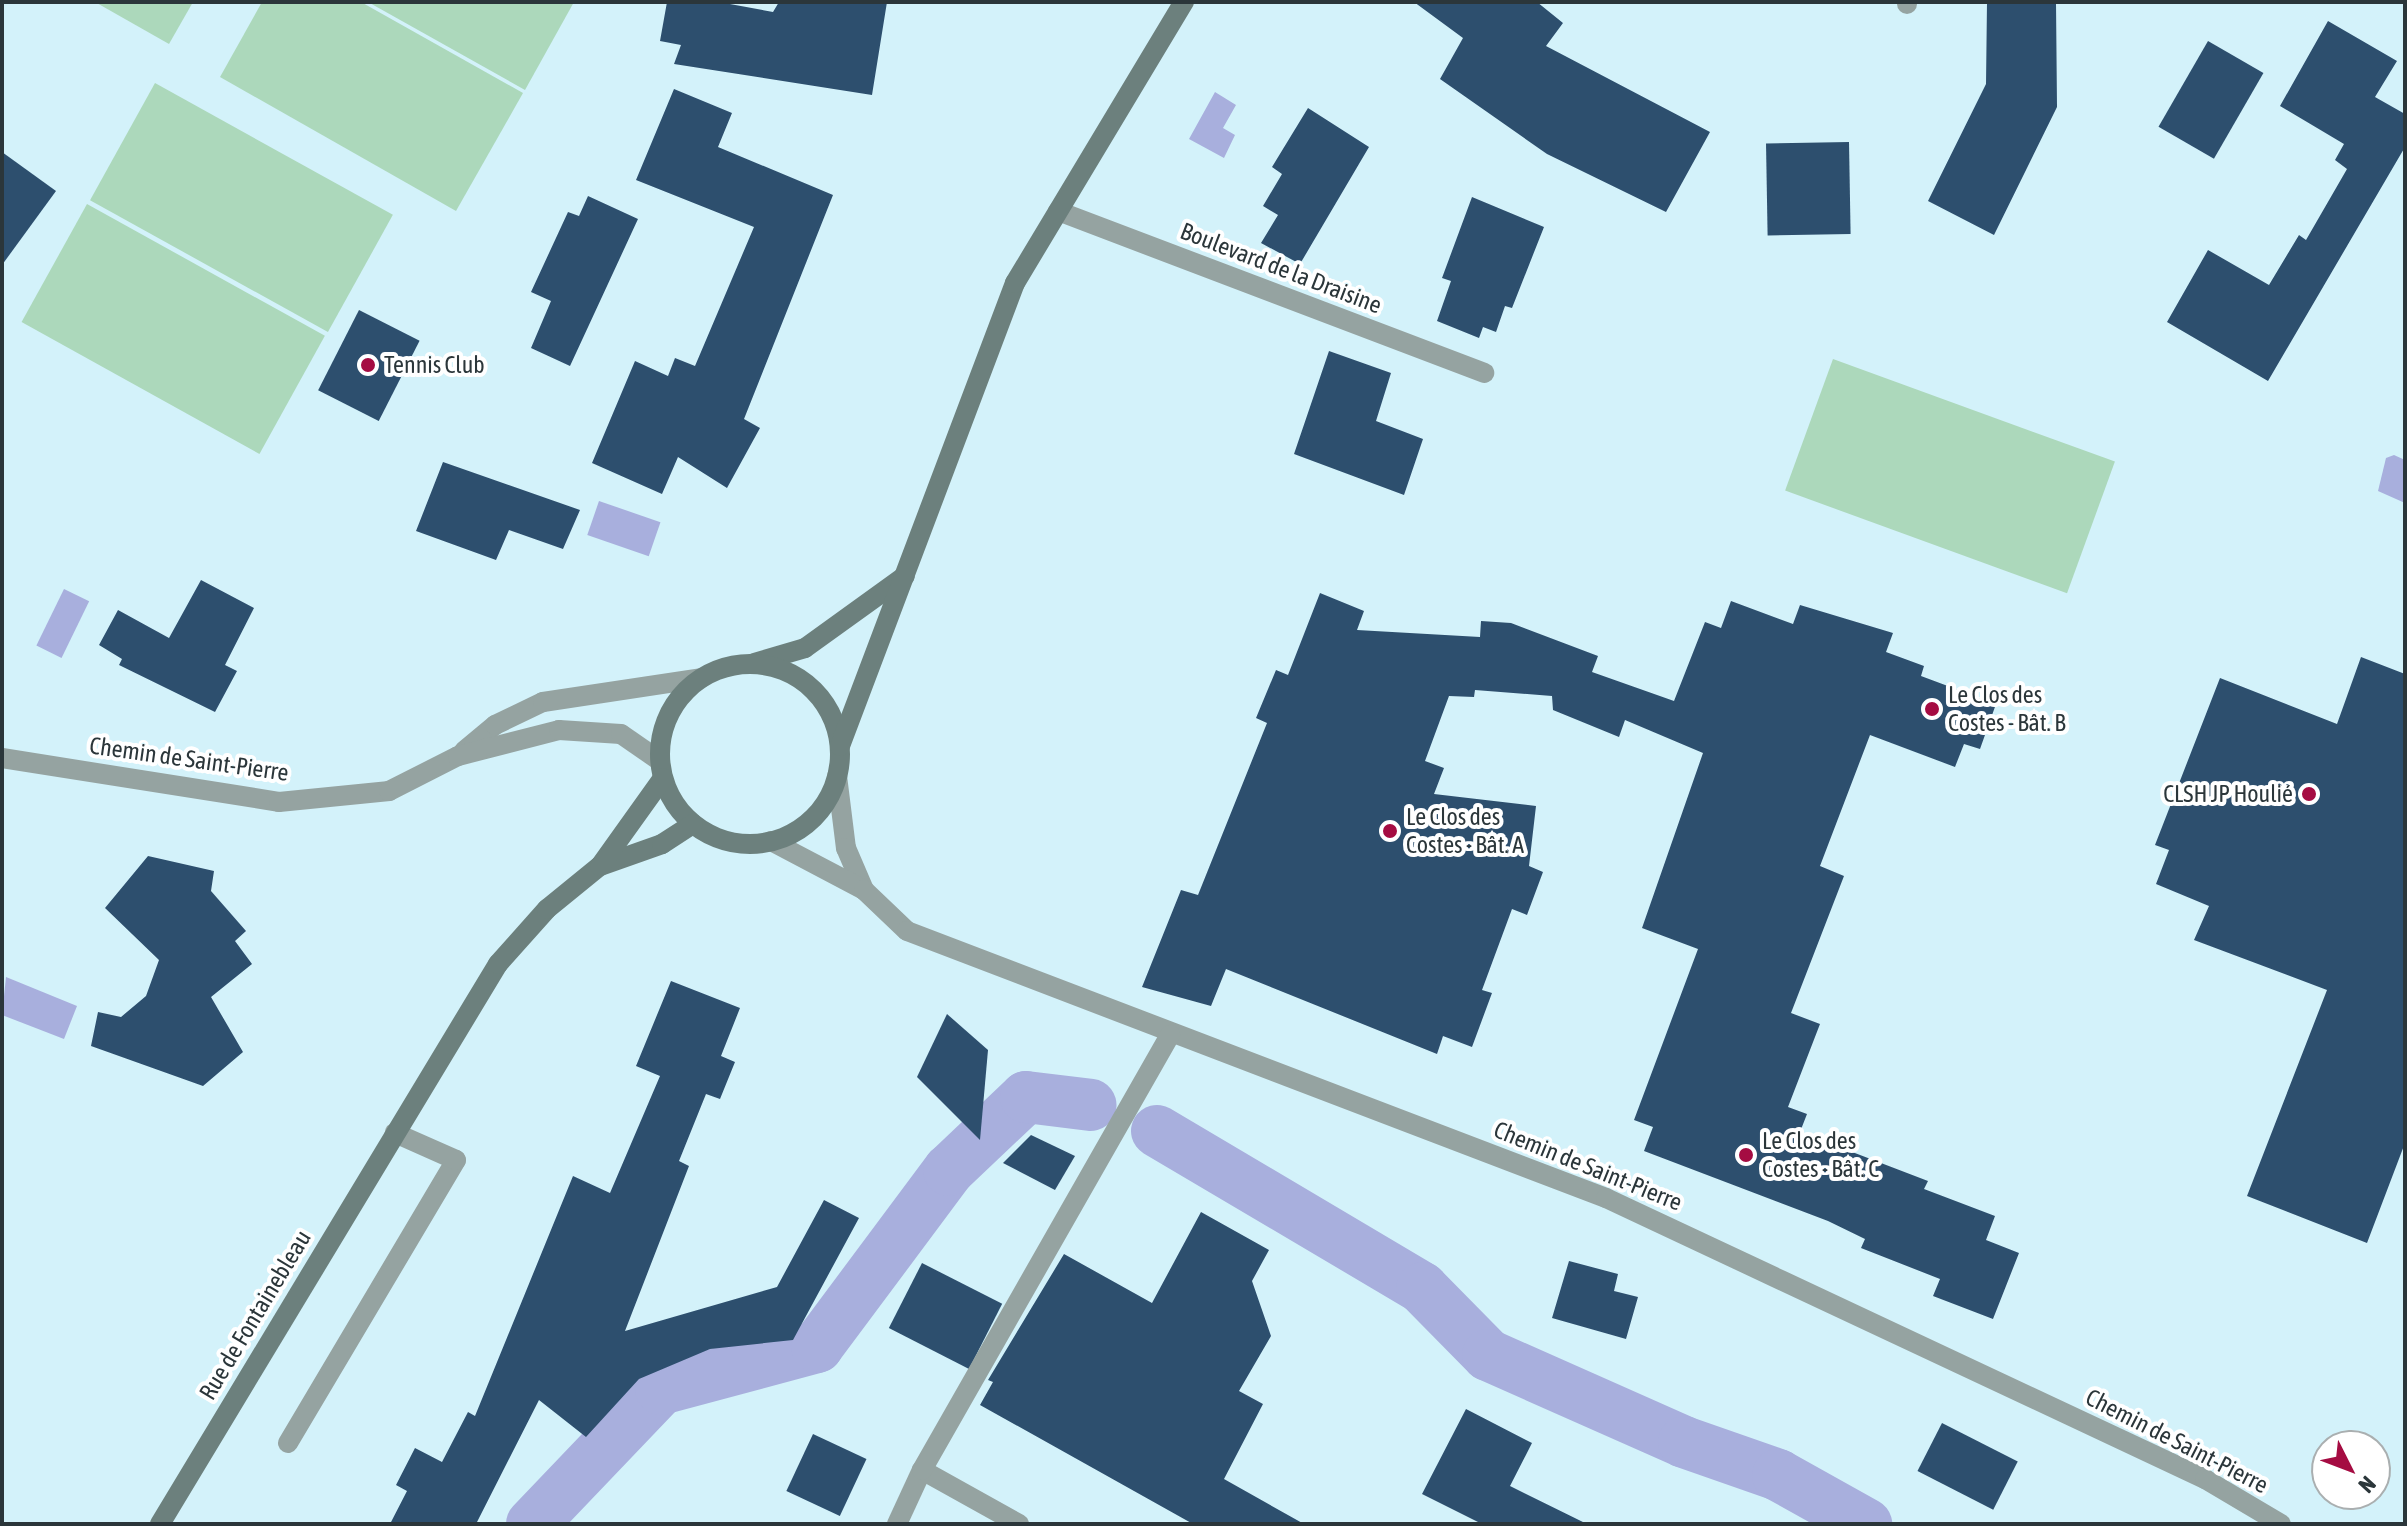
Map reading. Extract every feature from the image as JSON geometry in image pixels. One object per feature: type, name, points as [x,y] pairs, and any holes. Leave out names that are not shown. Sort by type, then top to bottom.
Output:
[{"type":"street","points":[[905,576],[805,648],[701,678],[669,714],[661,770],[693,824],[731,842],[771,841],[801,828],[824,805],[837,776],[840,746],[905,576],[1015,283],[1184,2]]},
{"type":"street","name":"Boulevard de la Draisine","points":[[1058,211],[1484,373]]},
{"type":"street","points":[[753,663],[785,670],[812,688],[831,714],[840,746]]},
{"type":"street","name":"Chemin de Saint-Pierre","points":[[458,756],[495,725],[543,702],[701,678]]},
{"type":"street","name":"Chemin de Saint-Pierre","points":[[2,758],[279,802],[389,791],[458,756],[559,730],[621,734],[661,770]]},
{"type":"street","name":"Rue de Fontainebleau","points":[[160,1524],[498,964],[547,909],[600,866],[661,770]]},
{"type":"street","name":"Chemin de Saint-Pierre","points":[[837,776],[846,848],[864,890]]},
{"type":"street","name":"Rue de Fontainebleau","points":[[600,866],[662,844],[693,824]]},
{"type":"street","name":"Chemin de Saint-Pierre","points":[[771,841],[864,890],[907,931],[1170,1035],[1606,1198],[2205,1479],[2281,1524]]},
{"type":"street","points":[[897,1524],[922,1470],[1170,1035]]},
{"type":"street","points":[[288,1443],[456,1160],[395,1133]]},
{"type":"street","points":[[922,1470],[1019,1524]]},
{"type":"green space","points":[[95,2],[193,2],[169,44]]},
{"type":"green space","points":[[262,2],[361,2],[523,93],[456,211],[220,77]]},
{"type":"green space","points":[[368,2],[574,2],[525,90]]},
{"type":"green space","points":[[155,83],[393,215],[328,332],[90,200]]},
{"type":"green space","points":[[87,204],[325,336],[259,454],[22,322]]},
{"type":"green space","points":[[1833,359],[2115,462],[2067,593],[1785,491]]},
{"type":"water","points":[[1215,92],[1236,105],[1223,128],[1235,135],[1224,158],[1189,139]]},
{"type":"water","points":[[2394,455],[2405,460],[2405,503],[2378,491],[2386,458]]},
{"type":"water","points":[[599,501],[660,522],[649,556],[587,535]]},
{"type":"water","points":[[64,589],[89,601],[62,658],[36,646]]},
{"type":"water","points":[[6,977],[77,1006],[64,1039],[2,1015]]},
{"type":"building","points":[[667,2],[719,2],[773,12],[779,2],[887,2],[872,95],[674,64],[681,45],[660,41]]},
{"type":"building","points":[[1414,2],[1537,2],[1563,23],[1546,46],[1710,132],[1666,212],[1547,154],[1440,79],[1463,38]]},
{"type":"building","points":[[1987,2],[2056,2],[2057,107],[1994,235],[1928,201],[1986,84]]},
{"type":"building","points":[[2328,21],[2397,61],[2375,97],[2405,114],[2405,147],[2268,381],[2167,322],[2208,250],[2269,285],[2299,235],[2306,240],[2347,169],[2335,160],[2344,144],[2280,106]]},
{"type":"building","points":[[2208,41],[2263,73],[2214,159],[2158,127]]},
{"type":"building","points":[[674,89],[732,113],[718,147],[833,195],[744,419],[760,428],[727,488],[678,457],[662,494],[592,463],[635,361],[668,376],[675,358],[695,366],[754,227],[636,180]]},
{"type":"building","points":[[1308,108],[1369,147],[1300,264],[1261,243],[1278,215],[1263,206],[1282,174],[1272,167]]},
{"type":"building","points":[[1849,142],[1851,234],[1768,235],[1766,143]]},
{"type":"building","points":[[2,152],[56,191],[2,265]]},
{"type":"building","points":[[588,196],[638,219],[570,366],[531,348],[551,301],[531,292],[568,212],[579,216]]},
{"type":"building","points":[[1472,197],[1544,227],[1512,308],[1505,306],[1496,332],[1483,327],[1479,338],[1437,321],[1451,281],[1442,278]]},
{"type":"building","name":"Tennis Club","points":[[359,310],[420,341],[379,421],[318,390]]},
{"type":"building","points":[[1329,351],[1391,373],[1376,421],[1423,439],[1404,495],[1294,454]]},
{"type":"building","points":[[443,462],[580,510],[563,549],[509,530],[496,560],[416,531]]},
{"type":"building","points":[[201,580],[254,608],[225,665],[237,671],[215,712],[119,665],[122,659],[99,645],[118,610],[169,638]]},
{"type":"building","points":[[1320,593],[1364,611],[1357,630],[1480,637],[1481,621],[1511,623],[1598,656],[1592,672],[1674,701],[1705,622],[1721,628],[1731,601],[1793,624],[1800,605],[1893,633],[1886,652],[1924,666],[1921,676],[1996,704],[1980,749],[1964,744],[1955,767],[1870,735],[1820,866],[1844,876],[1791,1013],[1820,1024],[1788,1107],[1807,1114],[1800,1132],[1928,1181],[1924,1189],[1995,1216],[1986,1240],[2019,1253],[1993,1319],[1933,1296],[1940,1279],[1861,1248],[1865,1239],[1828,1221],[1644,1151],[1653,1127],[1634,1120],[1698,949],[1642,928],[1703,753],[1625,720],[1619,737],[1553,710],[1552,696],[1475,690],[1474,697],[1449,696],[1425,761],[1444,768],[1434,794],[1536,806],[1529,866],[1543,872],[1527,915],[1512,909],[1482,990],[1492,993],[1472,1047],[1443,1036],[1437,1054],[1226,969],[1211,1006],[1142,987],[1181,890],[1198,895],[1267,723],[1256,718],[1276,670],[1288,675]]},
{"type":"building","points":[[2361,657],[2405,674],[2405,1143],[2367,1243],[2247,1196],[2327,990],[2194,940],[2209,906],[2156,884],[2169,850],[2155,845],[2220,678],[2337,724]]},
{"type":"building","points":[[148,856],[214,871],[211,891],[246,931],[235,941],[252,964],[211,997],[243,1052],[203,1086],[91,1046],[98,1012],[121,1017],[146,996],[159,960],[105,908]]},
{"type":"building","points":[[671,981],[740,1008],[721,1056],[735,1062],[720,1099],[706,1094],[679,1161],[689,1166],[625,1331],[777,1287],[824,1200],[859,1218],[793,1340],[710,1349],[639,1379],[586,1437],[539,1400],[476,1524],[390,1524],[407,1491],[396,1485],[415,1448],[442,1462],[468,1412],[475,1416],[573,1176],[610,1193],[660,1076],[636,1066]]},
{"type":"building","points":[[947,1014],[988,1050],[980,1140],[917,1077]]},
{"type":"building","points":[[1031,1135],[1075,1156],[1055,1190],[1003,1163]]},
{"type":"building","points":[[1201,1212],[1269,1250],[1252,1281],[1271,1336],[1239,1391],[1263,1404],[1224,1479],[1304,1524],[1193,1524],[980,1405],[993,1382],[988,1380],[1064,1254],[1152,1303]]},
{"type":"building","points":[[1569,1261],[1618,1274],[1614,1291],[1638,1297],[1626,1339],[1552,1318]]},
{"type":"building","points":[[922,1263],[1002,1304],[969,1369],[889,1328]]},
{"type":"building","points":[[1466,1409],[1532,1443],[1510,1486],[1587,1524],[1482,1524],[1422,1494]]},
{"type":"building","points":[[1942,1423],[2018,1462],[1993,1510],[1917,1471]]},
{"type":"building","points":[[813,1434],[866,1459],[840,1516],[786,1491]]},
{"type":"waterway","points":[[532,1524],[661,1389],[817,1347],[949,1170],[1026,1097],[1091,1105]]},
{"type":"waterway","points":[[1157,1131],[1422,1288],[1488,1355],[1684,1442],[1778,1475],[1866,1524]]},
{"type":"place","name":"Tennis Club","points":[[368,365]]},
{"type":"place","name":"Le Clos des Costes - Bât. B","points":[[1932,709]]},
{"type":"place","name":"CLSH JP Houlié","points":[[2309,794]]},
{"type":"place","name":"Le Clos des Costes - Bât. A","points":[[1390,831]]},
{"type":"place","name":"Le Clos des Costes - Bât. C","points":[[1746,1155]]}]
